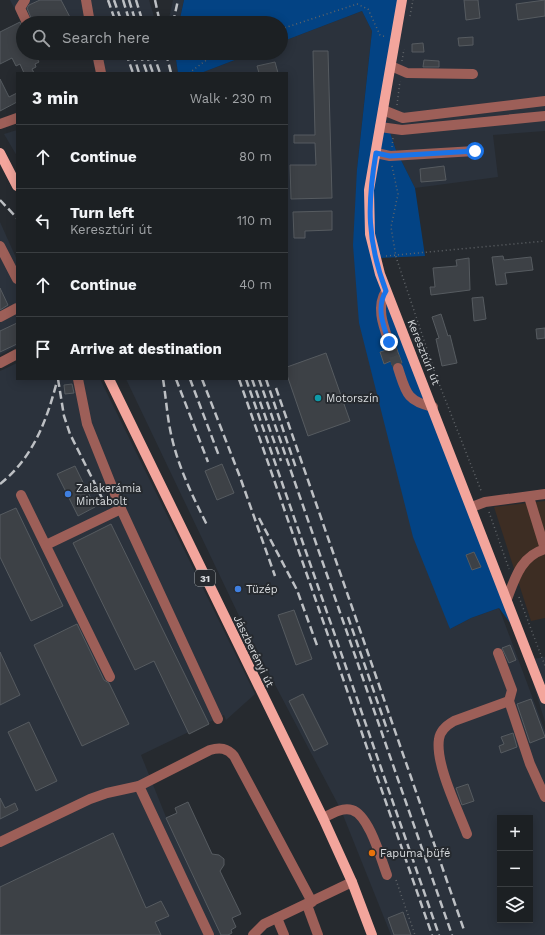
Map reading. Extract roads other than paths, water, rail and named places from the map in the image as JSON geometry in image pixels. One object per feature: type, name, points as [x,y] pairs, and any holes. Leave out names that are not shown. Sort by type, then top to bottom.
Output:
[{"type":"main road","name":"Keresztúri út","points":[[402,0],[370,190],[370,234],[386,291],[472,507],[545,699]]},
{"type":"main road","points":[[0,153],[16,184]]},
{"type":"main road","name":"Jászberényi út","points":[[109,380],[323,818],[352,882],[372,935]]},
{"type":"street","points":[[24,16],[20,8],[25,0]]},
{"type":"street","points":[[86,0],[89,16]]},
{"type":"street","points":[[98,60],[101,72]]},
{"type":"street","points":[[391,66],[408,73],[473,74]]},
{"type":"street","points":[[383,110],[403,118],[545,101]]},
{"type":"street","points":[[380,127],[394,130],[545,116]]},
{"type":"street","points":[[0,124],[16,118]]},
{"type":"street","points":[[376,153],[390,156],[475,151]]},
{"type":"street","points":[[0,246],[16,277]]},
{"type":"street","points":[[386,291],[382,298],[381,309],[383,325],[389,342]]},
{"type":"street","points":[[0,317],[16,309]]},
{"type":"street","points":[[0,363],[16,355]]},
{"type":"street","points":[[398,368],[409,397],[420,404],[433,408]]},
{"type":"street","points":[[78,380],[82,406],[87,424],[121,508],[218,719]]},
{"type":"street","points":[[472,507],[485,502],[545,494]]},
{"type":"street","points":[[21,495],[110,677]]},
{"type":"street","points":[[507,598],[520,566],[532,555],[545,549],[532,511],[529,497]]},
{"type":"street","points":[[46,545],[121,508]]},
{"type":"street","points":[[498,653],[512,690],[509,701],[530,764],[545,797]]},
{"type":"street","points":[[467,834],[438,756],[439,738],[446,725],[509,701]]},
{"type":"street","points":[[0,842],[90,799],[107,793],[139,786],[210,750],[226,749],[234,756],[310,903],[318,935]]},
{"type":"street","points":[[139,786],[209,935]]},
{"type":"street","points":[[323,818],[341,810],[349,809],[356,812],[369,828],[387,875]]},
{"type":"street","points":[[253,935],[264,924],[352,882]]},
{"type":"street","points":[[277,918],[284,935]]},
{"type":"tunnel","points":[[389,342],[398,368]]},
{"type":"railway","points":[[108,0],[114,16]]},
{"type":"railway","points":[[114,0],[120,16]]},
{"type":"railway","points":[[123,0],[128,16]]},
{"type":"railway","points":[[129,0],[134,16]]},
{"type":"railway","points":[[136,0],[141,16]]},
{"type":"railway","points":[[155,0],[158,16]]},
{"type":"railway","points":[[175,16],[178,0]]},
{"type":"railway","points":[[128,60],[133,72]]},
{"type":"railway","points":[[135,60],[139,72]]},
{"type":"railway","points":[[142,60],[147,72]]},
{"type":"railway","points":[[148,60],[153,72]]},
{"type":"railway","points":[[155,60],[160,72]]},
{"type":"railway","points":[[168,60],[171,72]]},
{"type":"railway","points":[[0,200],[16,217]]},
{"type":"railway","points":[[58,380],[64,416],[70,434],[105,504]]},
{"type":"railway","points":[[163,380],[174,446],[182,470],[208,527]]},
{"type":"railway","points":[[176,380],[208,462]]},
{"type":"railway","points":[[190,380],[219,456]]},
{"type":"railway","points":[[202,380],[240,477],[275,576]]},
{"type":"railway","points":[[239,380],[432,935]]},
{"type":"railway","points":[[246,380],[439,935]]},
{"type":"railway","points":[[252,380],[281,461]]},
{"type":"railway","points":[[259,380],[452,935]]},
{"type":"railway","points":[[266,380],[296,468]]},
{"type":"railway","points":[[0,484],[12,474],[30,450],[49,410],[57,381]]},
{"type":"railway","points":[[276,388],[464,930]]},
{"type":"railway","points":[[259,518],[297,590],[318,648]]},
{"type":"railway","points":[[348,617],[388,732]]},
{"type":"place","name":"Motorszín","points":[[318,398]]},
{"type":"place","name":"Zalakerámia Mintabolt","points":[[68,494]]},
{"type":"place","name":"Tüzép","points":[[238,589]]},
{"type":"place","name":"Fapuma büfé","points":[[372,853]]}]
